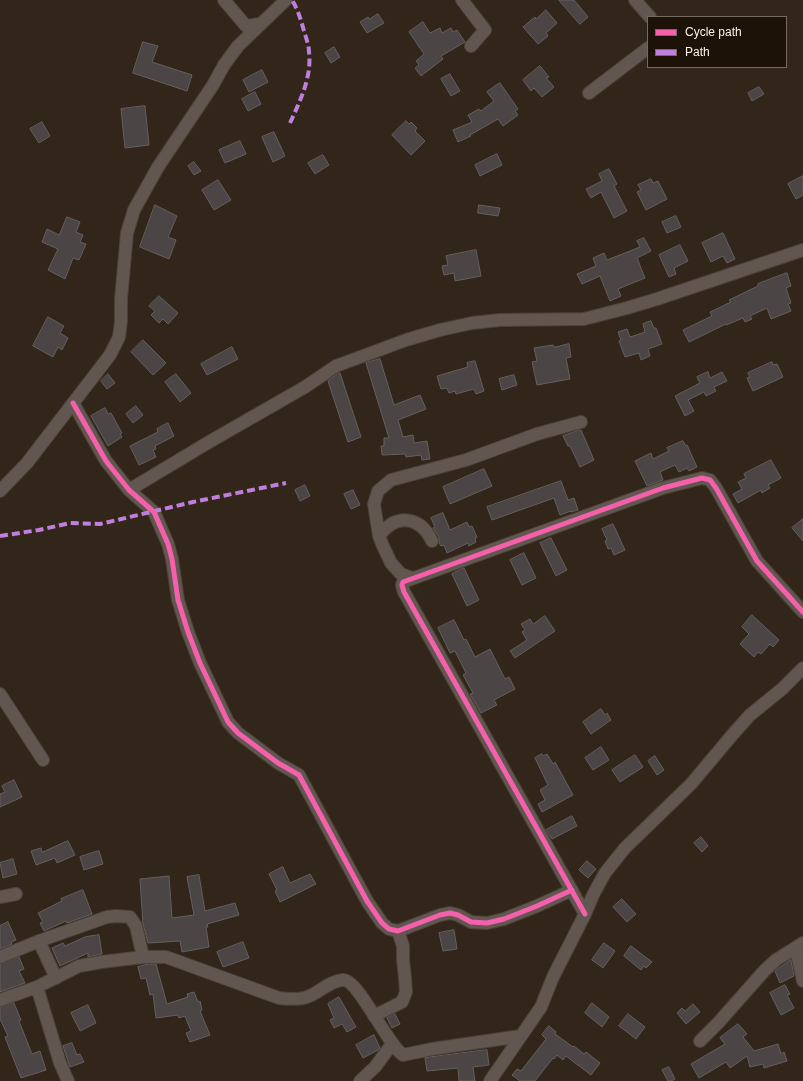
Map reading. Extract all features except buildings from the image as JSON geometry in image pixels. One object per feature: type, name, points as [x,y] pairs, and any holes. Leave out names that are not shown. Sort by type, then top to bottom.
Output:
[{"type":"street","points":[[224,0],[246,26],[260,24]]},
{"type":"street","points":[[0,491],[27,463],[110,355],[119,337],[127,232],[134,210],[158,167],[213,85],[224,65],[238,46],[286,0]]},
{"type":"street","points":[[462,0],[485,30],[471,46]]},
{"type":"street","points":[[635,0],[649,16]]},
{"type":"street","points":[[588,93],[647,49]]},
{"type":"street","points":[[128,490],[305,387],[336,366],[406,340],[440,330],[472,323],[500,320],[584,319],[627,308],[803,250]]},
{"type":"street","points":[[74,403],[106,461],[128,490],[154,512],[168,544],[172,559],[178,600],[188,632],[200,663],[228,722],[238,733],[278,764],[299,775],[367,901],[382,923],[389,929],[398,931],[440,915],[450,913],[458,915],[471,922],[487,923],[504,919],[572,890]]},
{"type":"street","points":[[412,578],[401,574],[391,563],[383,546],[374,504],[378,491],[391,480],[466,460],[537,434],[581,422]]},
{"type":"street","points":[[585,914],[404,592],[402,587],[403,582],[663,488],[702,478],[710,480],[716,488],[756,561],[803,612]]},
{"type":"street","points":[[380,536],[385,528],[393,523],[403,520],[412,521],[421,525],[428,532],[432,541]]},
{"type":"street","points":[[490,1081],[541,1007],[553,977],[605,873],[625,848],[692,784],[750,715],[782,689],[803,668]]},
{"type":"street","points":[[0,694],[43,760]]},
{"type":"street","points":[[0,897],[16,894]]},
{"type":"street","points":[[0,957],[39,941],[107,917],[116,916],[130,917],[136,926],[143,957]]},
{"type":"street","points":[[374,1016],[402,1002],[406,992],[403,946],[398,931]]},
{"type":"street","points":[[39,941],[56,978]]},
{"type":"street","points":[[700,1041],[765,970],[776,960],[799,945],[803,981]]},
{"type":"street","points":[[0,1000],[37,987],[79,966],[143,957],[166,957],[279,998],[289,999],[306,997],[338,980],[346,980],[356,989],[392,1044],[403,1055],[432,1049],[521,1036]]},
{"type":"street","points":[[37,987],[60,1063],[68,1081]]},
{"type":"street","points":[[360,1081],[375,1067],[392,1044]]},
{"type":"marked path","points":[[290,123],[298,106],[309,71],[309,49],[299,15],[292,0]]},
{"type":"marked path","points":[[0,536],[39,530],[70,523],[100,524],[193,502],[286,483]]},
{"type":"cycle path","points":[[73,403],[106,461],[129,490],[154,512],[168,544],[172,559],[178,600],[188,632],[200,663],[228,722],[238,733],[278,763],[299,775],[367,901],[382,923],[389,929],[398,931],[440,915],[450,913],[458,915],[471,922],[487,923],[504,919],[572,890]]},
{"type":"cycle path","points":[[585,914],[404,592],[402,585],[403,582],[663,488],[702,478],[710,480],[716,488],[757,561],[803,612]]}]
